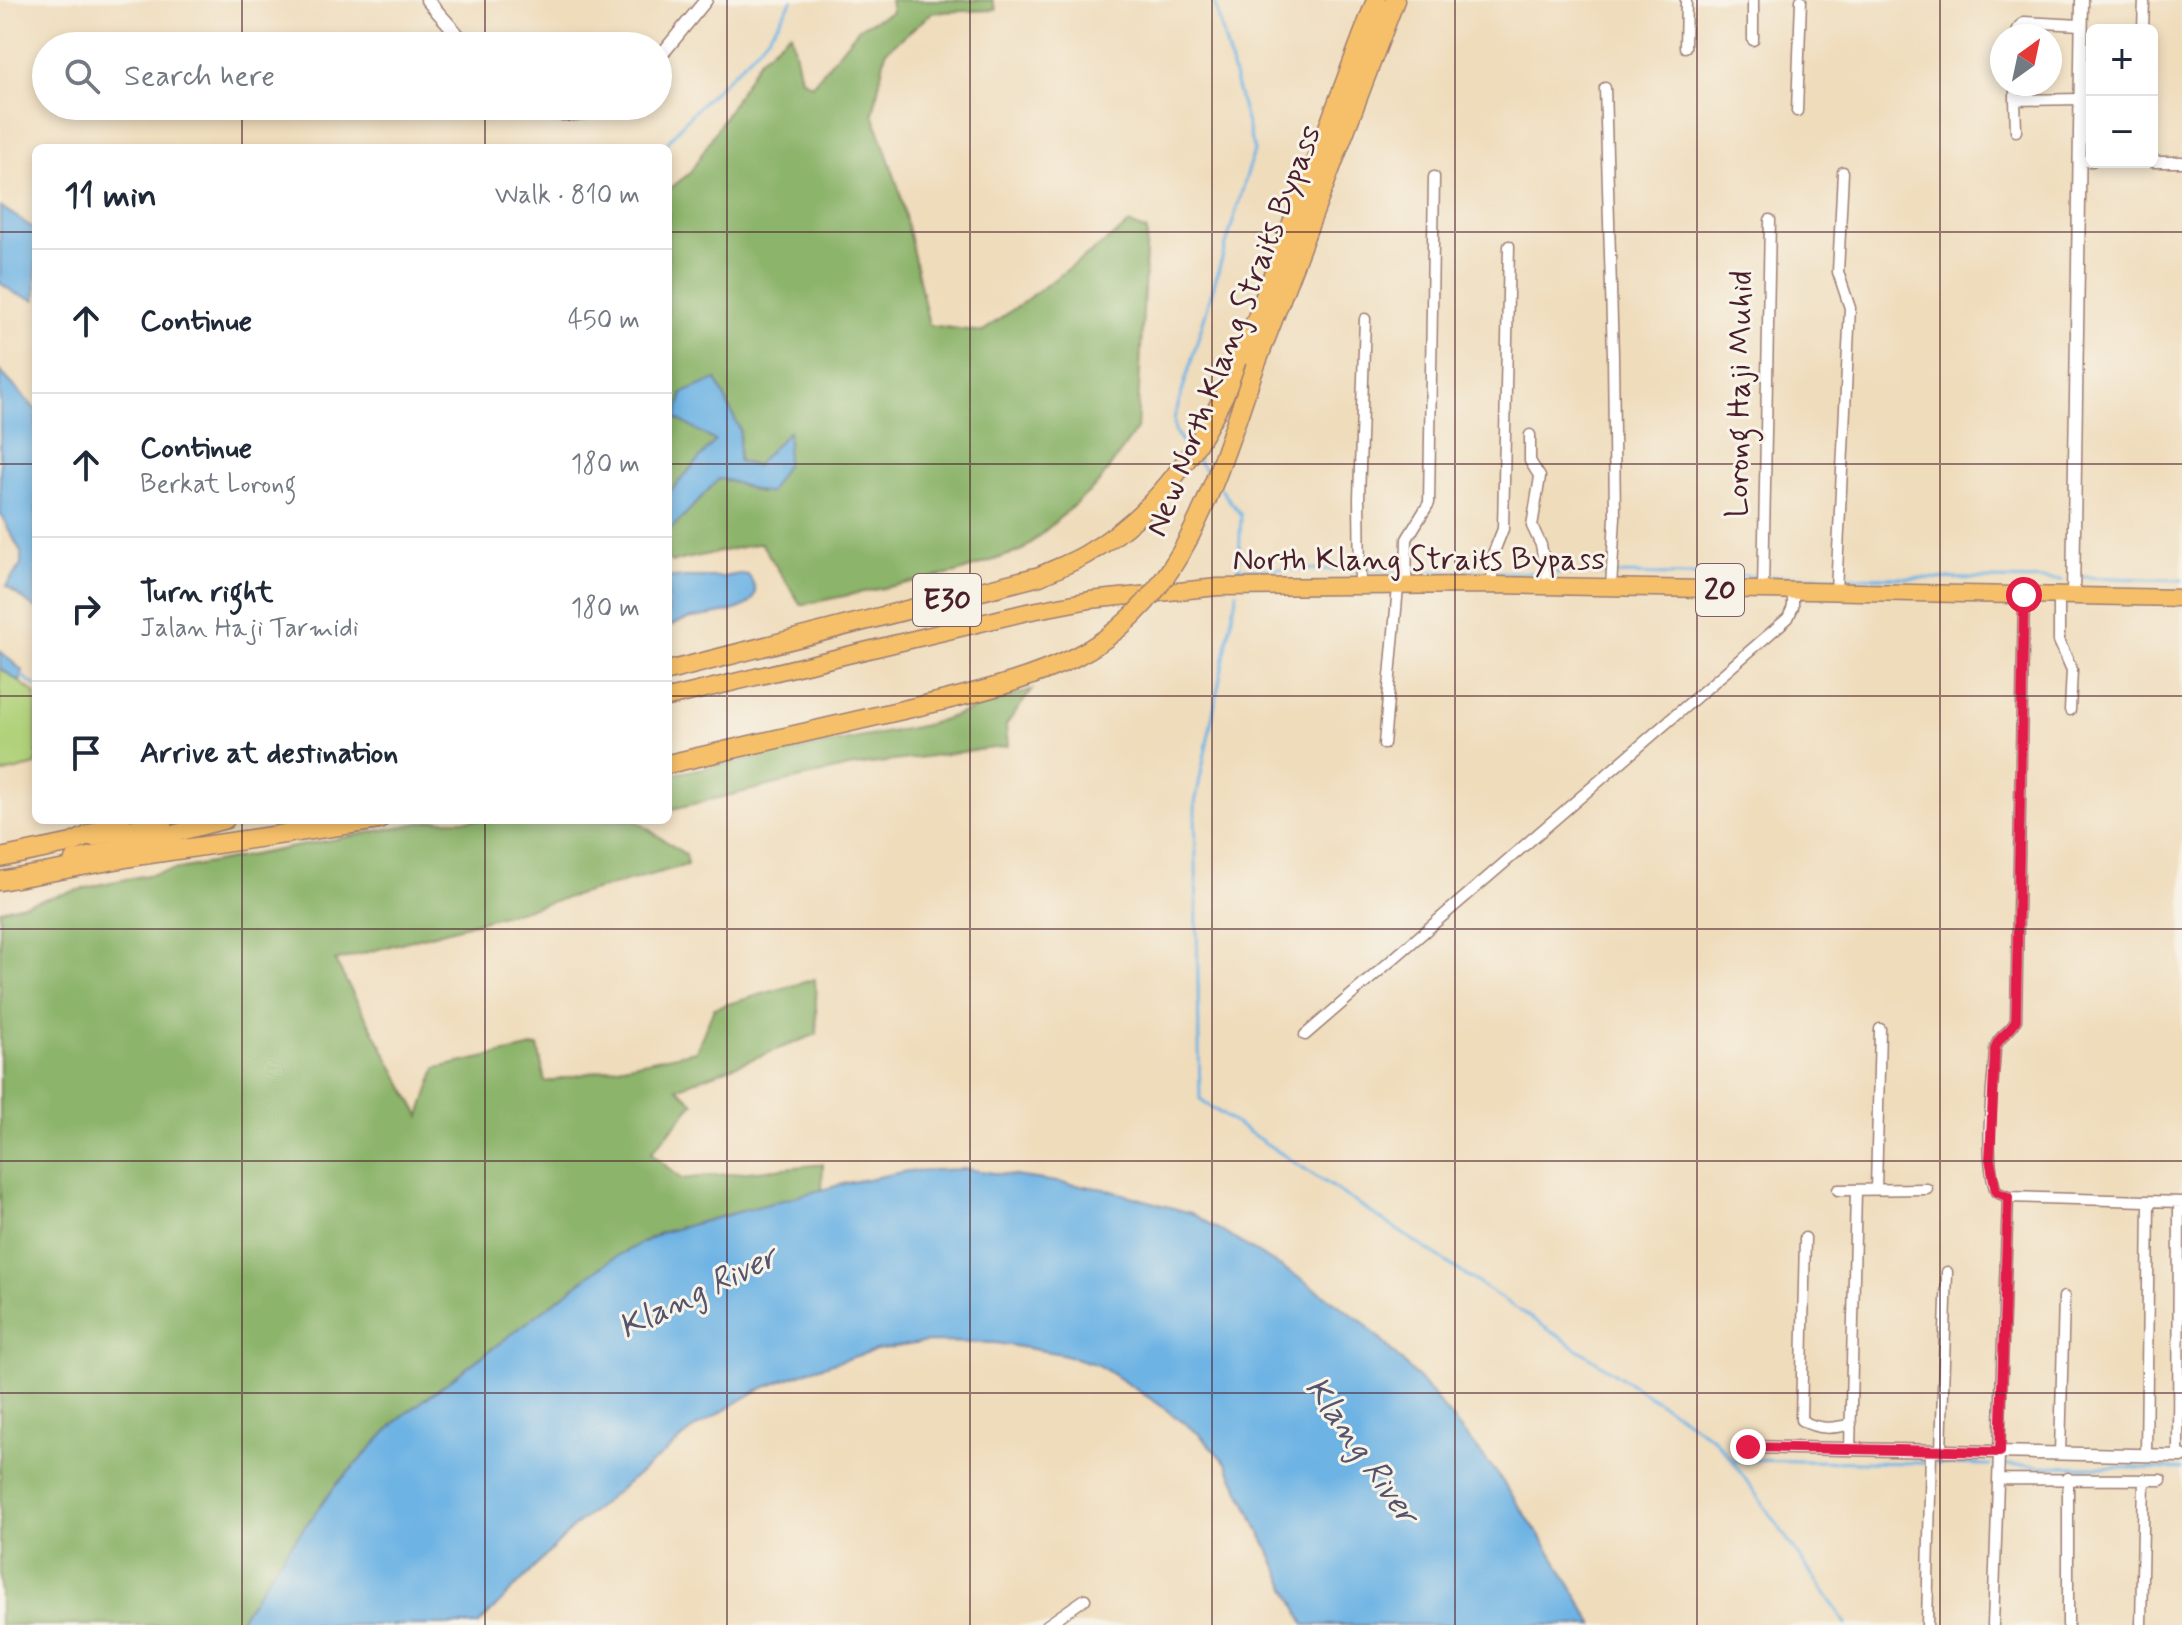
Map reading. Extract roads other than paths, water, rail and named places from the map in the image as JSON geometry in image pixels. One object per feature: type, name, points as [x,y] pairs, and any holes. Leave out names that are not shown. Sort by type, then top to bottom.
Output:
[{"type":"highway","name":"New North Klang Straits Bypass","points":[[672,670],[1040,576],[1083,556],[1113,537],[1143,511],[1189,459],[1236,373],[1376,0]]},
{"type":"highway","name":"New North Klang Straits Bypass","points":[[672,763],[1020,681],[1075,657],[1135,614],[1171,572],[1206,503],[1395,0]]},
{"type":"highway","name":"North Klang Straits Bypass","points":[[672,697],[1027,612],[1090,600],[1218,587],[1548,582],[2182,598]]},
{"type":"highway","points":[[72,843],[112,824]]},
{"type":"highway","points":[[0,858],[149,824]]},
{"type":"highway","points":[[0,880],[211,824]]},
{"type":"highway","points":[[0,880],[352,824]]},
{"type":"street","points":[[427,0],[456,32]]},
{"type":"street","points":[[672,42],[706,0]]},
{"type":"street","points":[[1685,47],[1686,0]]},
{"type":"street","points":[[1753,0],[1753,40]]},
{"type":"street","points":[[1797,111],[1801,0]]},
{"type":"street","points":[[2070,710],[2072,670],[2059,641],[2066,596],[2086,161],[2080,99],[2082,0]]},
{"type":"street","points":[[2143,24],[2144,0]]},
{"type":"street","points":[[2022,24],[2081,25]]},
{"type":"street","points":[[1605,88],[1615,517],[1611,584]]},
{"type":"street","points":[[2015,96],[2016,131]]},
{"type":"street","points":[[2015,100],[2080,99]]},
{"type":"street","points":[[2158,162],[2182,162]]},
{"type":"street","points":[[1836,588],[1850,308],[1838,272],[1843,172]]},
{"type":"street","points":[[1384,744],[1407,539],[1429,503],[1434,177]]},
{"type":"street","name":"Lorong Haji Muhid","points":[[1763,588],[1770,220]]},
{"type":"street","points":[[1493,582],[1491,565],[1503,529],[1509,246]]},
{"type":"street","points":[[1360,586],[1359,498],[1365,319]]},
{"type":"street","points":[[1530,435],[1530,461],[1540,477],[1532,526],[1541,545],[1548,582]]},
{"type":"street","points":[[1305,1035],[1788,618],[1793,607],[1793,590]]},
{"type":"street","points":[[1748,1447],[2180,1456],[2180,1202],[2008,1197],[1996,1192],[1990,1159],[1995,1049],[1997,1041],[2014,1027],[2016,1020],[2024,595]]},
{"type":"street","points":[[1876,1189],[1880,1029]]},
{"type":"street","points":[[1838,1190],[1927,1189]]},
{"type":"street","points":[[1850,1449],[1856,1191]]},
{"type":"street","points":[[1993,1625],[2008,1197]]},
{"type":"street","points":[[2146,1455],[2149,1202]]},
{"type":"street","points":[[1805,1238],[1801,1420],[1817,1428],[1829,1429],[1851,1424]]},
{"type":"street","points":[[1927,1625],[1947,1272]]},
{"type":"street","points":[[2060,1454],[2064,1297]]},
{"type":"street","points":[[1999,1474],[2161,1480]]},
{"type":"street","points":[[2068,1478],[2068,1625]]},
{"type":"street","points":[[2141,1625],[2144,1479]]},
{"type":"street","points":[[1047,1625],[1085,1599]]},
{"type":"water","points":[[0,206],[32,227],[32,299],[16,294],[0,283]]},
{"type":"water","points":[[0,371],[32,406],[32,606],[6,586],[21,565],[21,552],[0,513]]},
{"type":"water","points":[[716,379],[740,430],[738,461],[755,466],[789,431],[786,465],[769,493],[719,479],[672,527],[672,489],[715,441],[676,418],[683,393]]},
{"type":"water","points":[[748,575],[755,587],[749,603],[727,612],[686,619],[672,625],[672,577]]},
{"type":"water","points":[[0,651],[23,671],[20,682],[0,668]]},
{"type":"water","name":"Klang River","points":[[966,1169],[1105,1189],[1191,1213],[1303,1280],[1363,1322],[1419,1379],[1496,1472],[1551,1552],[1594,1625],[1305,1625],[1227,1464],[1199,1434],[1098,1365],[1062,1354],[996,1343],[928,1342],[876,1350],[810,1370],[758,1390],[695,1428],[576,1525],[478,1625],[236,1625],[278,1562],[337,1484],[400,1418],[610,1260],[660,1233],[847,1183],[908,1171]]},
{"type":"waterway","points":[[667,144],[695,110],[764,41],[792,0]]},
{"type":"waterway","points":[[1187,448],[1175,432],[1174,419],[1254,151],[1214,0]]},
{"type":"waterway","points":[[1195,457],[1210,476]]},
{"type":"waterway","points":[[1220,488],[1241,515],[1238,581]]},
{"type":"waterway","points":[[1239,568],[1356,570]]},
{"type":"waterway","points":[[1363,570],[1488,572]]},
{"type":"waterway","points":[[1495,572],[1608,574]]},
{"type":"waterway","points":[[1615,574],[1760,576]]},
{"type":"waterway","points":[[1767,576],[2063,580]]},
{"type":"waterway","points":[[2082,577],[2182,580]]},
{"type":"waterway","points":[[1237,592],[1195,804],[1200,1100],[1713,1438],[1732,1460],[1847,1625]]},
{"type":"waterway","points":[[19,674],[32,683]]},
{"type":"waterway","points":[[1732,1460],[1925,1463]]},
{"type":"waterway","points":[[1937,1464],[1990,1465]]},
{"type":"waterway","points":[[2003,1465],[2182,1469]]}]
